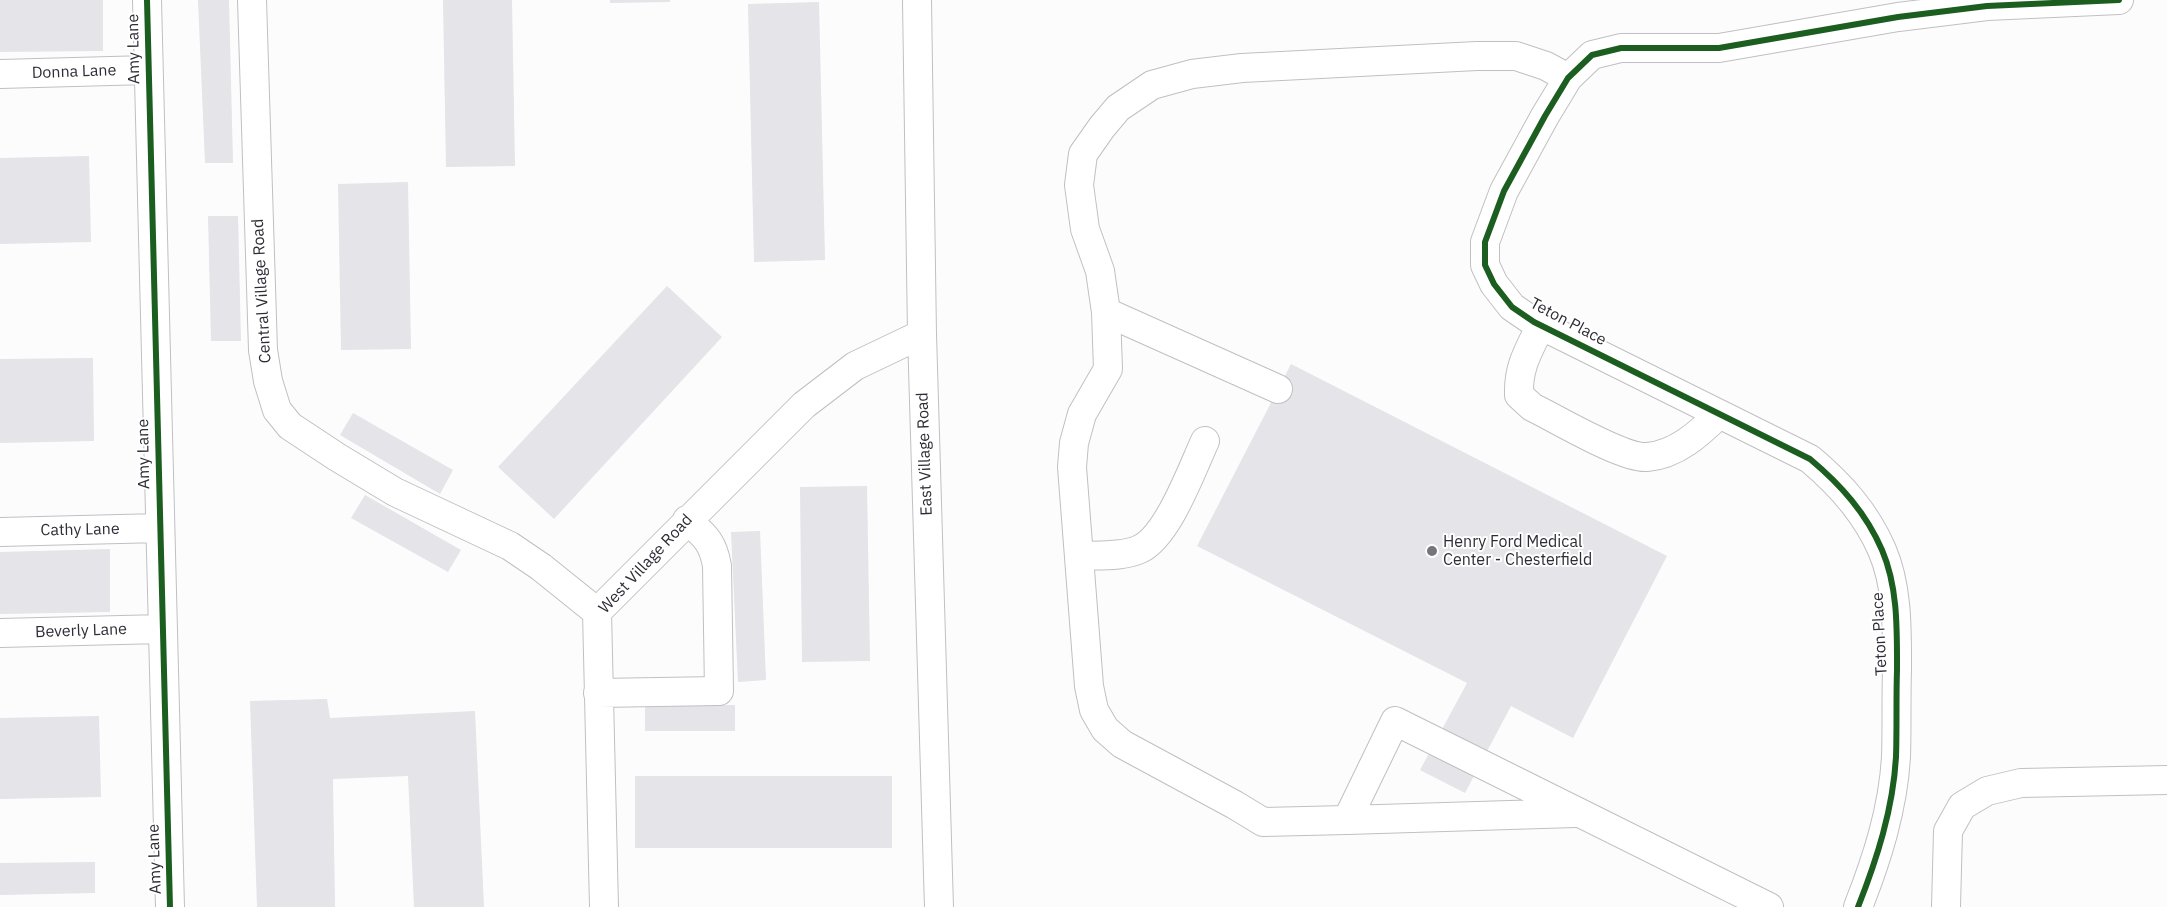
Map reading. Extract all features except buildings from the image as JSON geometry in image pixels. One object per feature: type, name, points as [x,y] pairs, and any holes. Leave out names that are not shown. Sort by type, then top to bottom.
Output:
[{"type":"street","name":"Amy Lane","points":[[147,0],[170,907]]},
{"type":"street","name":"Central Village Road","points":[[252,0],[263,350],[268,381],[277,410],[290,426],[315,444],[395,492],[510,546],[541,567],[596,612]]},
{"type":"street","name":"East Village Road","points":[[917,0],[922,334],[939,907]]},
{"type":"street","name":"Teton Place","points":[[1858,907],[1881,842],[1893,783],[1896,757],[1897,637],[1895,598],[1883,552],[1855,502],[1810,459],[1541,325],[1512,307],[1494,284],[1485,265],[1485,242],[1504,191],[1568,78],[1592,55],[1621,48],[1719,48],[1939,6],[1987,6],[2119,0]]},
{"type":"street","points":[[1568,78],[1546,66],[1516,56],[1477,56],[1242,68],[1192,74],[1152,85],[1118,108],[1083,154],[1079,185],[1085,229],[1100,271],[1106,312],[1108,369],[1082,414],[1074,444],[1072,467],[1089,686],[1094,710],[1105,730],[1122,744],[1235,804],[1263,822],[1578,813]]},
{"type":"street","name":"Donna Lane","points":[[0,74],[148,70]]},
{"type":"street","points":[[1106,312],[1278,389]]},
{"type":"street","points":[[1541,325],[1522,364],[1518,377],[1519,395],[1532,407],[1625,454],[1647,457],[1667,452],[1687,441],[1719,414]]},
{"type":"street","name":"West Village Road","points":[[604,907],[596,612],[804,405],[855,366],[922,334]]},
{"type":"street","points":[[1079,556],[1123,553],[1141,549],[1154,538],[1165,526],[1205,441]]},
{"type":"street","points":[[598,693],[719,691],[717,566],[715,554],[710,542],[687,520]]},
{"type":"street","name":"Cathy Lane","points":[[0,532],[160,528]]},
{"type":"street","name":"Beverly Lane","points":[[0,633],[162,629]]},
{"type":"street","points":[[1347,820],[1395,722],[1769,907]]},
{"type":"street","points":[[1946,907],[1948,831],[1962,806],[1987,791],[2021,783],[2167,780]]},
{"type":"cycle path","points":[[147,0],[170,907]]},
{"type":"cycle path","points":[[1858,907],[1872,871],[1888,815],[1896,757],[1896,609],[1887,564],[1876,537],[1852,500],[1810,459],[1534,322],[1512,307],[1494,284],[1485,265],[1485,242],[1504,191],[1545,116],[1568,78],[1592,55],[1621,48],[1719,48],[1898,17],[1987,6],[2119,0]]},
{"type":"place","name":"Henry Ford Medical Center - Chesterfield","points":[[1432,551]]}]
